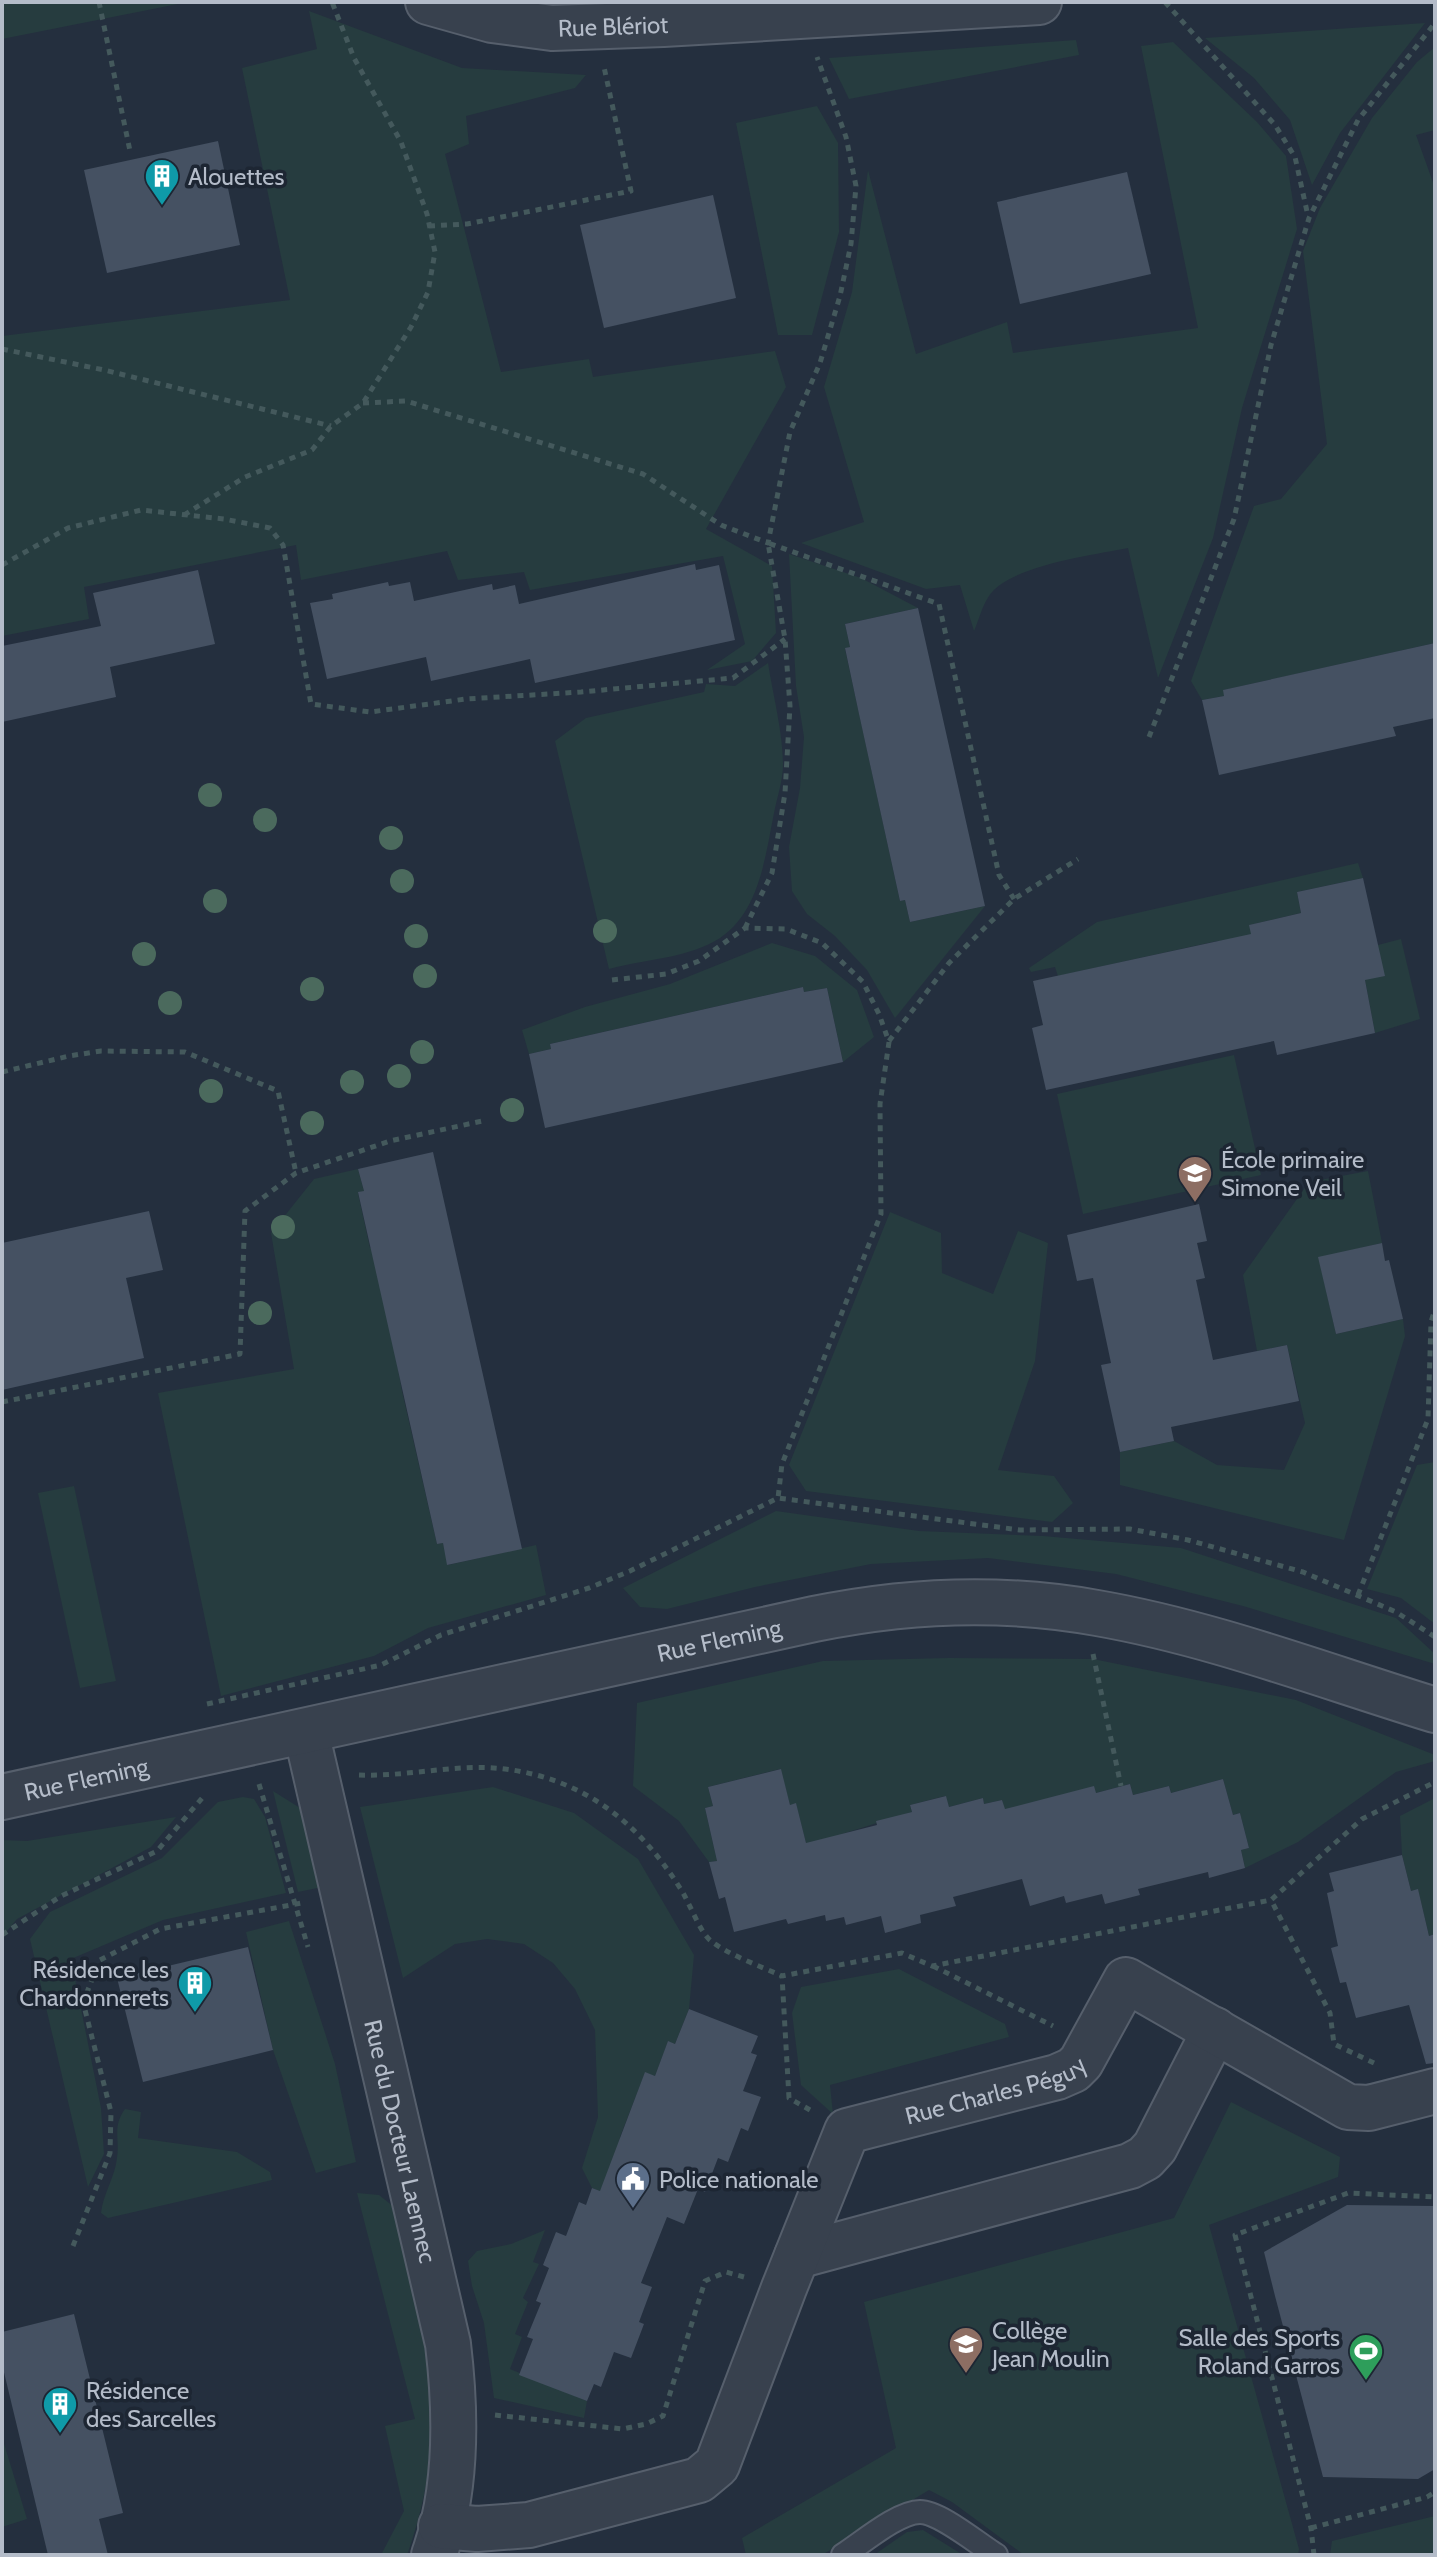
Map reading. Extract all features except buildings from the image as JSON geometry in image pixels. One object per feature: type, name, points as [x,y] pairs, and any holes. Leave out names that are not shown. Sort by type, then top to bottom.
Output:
[{"type":"street","name":"Rue Blériot","points":[[428,2],[522,25],[595,27],[955,4],[1039,2]]},
{"type":"street","name":"Rue Fleming","points":[[2,1797],[309,1752],[850,1612],[948,1602],[1006,1603],[1084,1611],[1132,1620],[1203,1638],[1435,1710]]},
{"type":"street","name":"Rue du Docteur Laennec","points":[[309,1752],[448,2344],[453,2436],[447,2498],[438,2540]]},
{"type":"street","name":"Rue Charles Péguy","points":[[847,2131],[1057,2077],[1073,2070],[1081,2062],[1126,1980],[1339,2104],[1358,2108],[1435,2091]]},
{"type":"street","points":[[790,2272],[1130,2166],[1145,2158],[1155,2147],[1215,2030]]},
{"type":"street","points":[[438,2540],[477,2529],[529,2525],[691,2482],[710,2473],[717,2465],[847,2131]]},
{"type":"lane","points":[[843,2555],[903,2516],[920,2512],[936,2516],[996,2555]]},
{"type":"path","points":[[99,2],[130,151]]},
{"type":"path","points":[[184,515],[245,477],[312,450],[331,426],[363,403],[411,327],[428,292],[435,252],[429,226],[401,142],[354,58],[332,2]]},
{"type":"path","points":[[1165,2],[1275,125],[1295,157],[1309,218]]},
{"type":"path","points":[[612,980],[666,974],[699,961],[745,928],[772,873],[785,793],[790,706],[785,639],[768,543],[790,432],[820,363],[840,296],[851,244],[856,186],[846,137],[802,16]]},
{"type":"path","points":[[1149,737],[1234,519],[1271,345],[1309,218],[1358,120],[1435,23]]},
{"type":"path","points":[[429,226],[467,224],[631,191],[595,27]]},
{"type":"path","points":[[2,349],[104,370],[331,426]]},
{"type":"path","points":[[363,403],[406,401],[643,474],[721,525],[939,604],[999,875],[1014,899]]},
{"type":"path","points":[[2,565],[68,528],[141,510],[270,528],[283,545],[311,704],[370,712],[466,699],[733,678],[785,639]]},
{"type":"path","points":[[889,1042],[949,963],[1014,899],[1078,859]]},
{"type":"path","points":[[745,928],[786,929],[822,943],[863,982],[889,1042],[880,1104],[881,1214],[782,1464],[778,1498]]},
{"type":"path","points":[[2,1072],[101,1051],[185,1052],[278,1091],[296,1173]]},
{"type":"path","points":[[2,1402],[240,1354],[245,1211],[296,1173],[390,1141],[487,1120]]},
{"type":"path","points":[[1358,1595],[1428,1419],[1431,1322],[1435,1309]]},
{"type":"path","points":[[381,1665],[441,1635],[617,1577],[778,1498],[1020,1530],[1130,1529],[1188,1540],[1303,1572],[1396,1612],[1435,1637]]},
{"type":"path","points":[[1084,1611],[1121,1786]]},
{"type":"path","points":[[309,1752],[385,1776],[463,1768],[504,1769],[587,1794],[607,1806],[644,1840],[678,1885],[709,1940],[782,1976],[902,1953],[1090,2045]]},
{"type":"path","points":[[932,1966],[1271,1900],[1362,1819],[1435,1782]]},
{"type":"path","points":[[2,1935],[61,1896],[157,1851],[203,1796]]},
{"type":"path","points":[[73,2246],[110,2153],[111,2112],[83,2002],[100,1960],[160,1929],[343,1895]]},
{"type":"path","points":[[1271,1900],[1330,2013],[1334,2044],[1371,2059],[1383,2073],[1390,2102]]},
{"type":"path","points":[[782,1976],[789,2098],[847,2131]]},
{"type":"path","points":[[1314,2555],[1311,2528],[1235,2235],[1348,2193],[1435,2197]]},
{"type":"path","points":[[453,2410],[623,2429],[646,2424],[663,2416],[705,2281],[726,2272],[790,2272]]},
{"type":"path","points":[[1311,2528],[1435,2492]]},
{"type":"green space","points":[[2,2],[188,2],[2,39]]},
{"type":"green space","points":[[309,11],[462,68],[586,75],[575,88],[466,116],[469,144],[445,154],[501,372],[589,359],[593,377],[775,351],[786,387],[706,529],[772,566],[776,633],[752,661],[707,670],[745,644],[723,556],[530,590],[524,572],[458,580],[447,551],[301,580],[296,545],[84,587],[89,619],[2,636],[2,336],[290,300],[242,68],[317,49]]},
{"type":"green space","points":[[1425,23],[1340,133],[1312,185],[1290,120],[1254,78],[1205,38]]},
{"type":"green space","points":[[1076,40],[1079,55],[849,99],[829,58]]},
{"type":"green space","points":[[1173,42],[1257,122],[1286,156],[1297,229],[1242,408],[1213,538],[1158,678],[1128,548],[1052,563],[1014,577],[989,596],[974,631],[960,585],[926,589],[801,543],[864,522],[824,387],[852,292],[868,170],[916,354],[1007,322],[1013,353],[1198,328],[1141,46]]},
{"type":"green space","points":[[1435,47],[1435,130],[1416,135],[1435,188],[1435,643],[1224,690],[1224,696],[1202,700],[1191,681],[1254,506],[1281,499],[1327,444],[1303,251],[1320,208],[1372,118],[1417,62]]},
{"type":"green space","points":[[817,106],[838,143],[839,232],[812,335],[778,335],[736,123]]},
{"type":"green space","points":[[789,554],[861,578],[918,608],[845,624],[850,647],[845,649],[900,901],[905,900],[910,922],[985,906],[895,1018],[867,970],[835,936],[807,914],[792,891],[789,847],[800,788],[804,737],[796,686]]},
{"type":"green space","points":[[768,663],[783,753],[783,771],[763,867],[751,901],[742,917],[715,941],[676,955],[609,969],[555,741],[586,718],[704,692],[706,684],[735,686]]},
{"type":"green space","points":[[1358,863],[1363,878],[1297,892],[1301,913],[1250,925],[1255,955],[1217,941],[1058,976],[1055,967],[1031,972],[1029,968],[1097,922]]},
{"type":"green space","points":[[1401,939],[1420,1019],[1375,1033],[1365,980],[1378,945]]},
{"type":"green space","points":[[772,943],[815,956],[857,990],[874,1037],[843,1062],[827,988],[804,992],[803,987],[550,1044],[551,1049],[529,1054],[522,1030],[585,1007],[670,984]]},
{"type":"green space","points":[[1234,1055],[1261,1175],[1083,1214],[1057,1094]]},
{"type":"green space","points":[[358,1169],[364,1191],[358,1193],[370,1248],[376,1247],[402,1391],[437,1544],[443,1543],[448,1565],[536,1545],[546,1595],[428,1628],[374,1656],[221,1696],[158,1393],[294,1369],[271,1233],[314,1179]]},
{"type":"green space","points":[[1368,1171],[1382,1243],[1319,1258],[1336,1334],[1403,1319],[1405,1336],[1344,1540],[1120,1485],[1120,1452],[1174,1441],[1217,1465],[1284,1470],[1305,1423],[1287,1345],[1257,1351],[1243,1275],[1309,1182]]},
{"type":"green space","points":[[890,1212],[941,1233],[942,1273],[993,1294],[1018,1231],[1048,1243],[1035,1361],[998,1470],[1054,1476],[1073,1503],[1052,1522],[806,1491],[789,1465]]},
{"type":"green space","points":[[1435,1462],[1435,1624],[1401,1598],[1367,1589],[1417,1465]]},
{"type":"green space","points":[[74,1486],[116,1681],[80,1688],[38,1493]]},
{"type":"green space","points":[[776,1511],[919,1531],[1043,1536],[1181,1548],[1396,1618],[1435,1654],[1435,1664],[1243,1606],[1116,1574],[988,1558],[871,1564],[755,1587],[667,1609],[640,1607],[623,1588]]},
{"type":"green space","points":[[1093,1659],[1296,1700],[1435,1755],[1435,1761],[1396,1772],[1298,1842],[1245,1868],[1241,1850],[1249,1848],[1240,1813],[1233,1815],[1223,1779],[1171,1793],[1169,1786],[1133,1795],[1130,1784],[1096,1793],[1010,1832],[1002,1800],[984,1804],[983,1798],[949,1807],[945,1796],[910,1805],[912,1812],[842,1834],[808,1851],[796,1804],[790,1805],[780,1769],[708,1787],[713,1806],[705,1808],[717,1861],[709,1862],[679,1821],[633,1786],[637,1703],[823,1661]]},
{"type":"green space","points":[[493,1787],[574,1813],[638,1859],[694,1955],[689,2009],[675,2044],[668,2042],[655,2076],[645,2073],[620,2137],[617,2198],[592,2188],[582,2168],[598,2117],[595,2030],[575,1989],[553,1963],[524,1944],[487,1939],[455,1944],[403,1978],[360,1807]]},
{"type":"green space","points":[[273,1791],[300,1808],[322,1887],[298,1892]]},
{"type":"green space","points":[[243,1797],[254,1799],[265,1817],[286,1893],[163,1920],[71,1959],[101,2108],[104,2154],[88,2187],[30,1939],[50,1912],[162,1858],[218,1802]]},
{"type":"green space","points":[[1435,1798],[1435,1934],[1429,1936],[1418,1890],[1411,1891],[1402,1855],[1400,1816]]},
{"type":"green space","points":[[176,1817],[151,1847],[17,1919],[2,1937],[2,1840],[27,1841]]},
{"type":"green space","points":[[289,1921],[335,2064],[356,2162],[316,2173],[273,2050],[246,1932]]},
{"type":"green space","points":[[899,1969],[1005,2024],[1009,2037],[830,2085],[833,2114],[801,2085],[792,2013],[801,1987]]},
{"type":"green space","points":[[1231,2102],[1340,2157],[1338,2177],[1209,2225],[1299,2549],[1298,2555],[1024,2555],[952,2502],[929,2490],[822,2555],[746,2555],[742,2538],[896,2448],[864,2302],[1174,2218]]},
{"type":"green space","points":[[125,2109],[141,2112],[138,2138],[237,2152],[270,2172],[272,2180],[108,2218],[101,2213],[116,2165],[118,2127]]},
{"type":"green space","points":[[357,2193],[379,2195],[394,2207],[429,2356],[433,2431],[427,2482],[407,2555],[381,2555],[404,2511],[385,2426],[415,2419]]},
{"type":"green space","points":[[545,2230],[533,2262],[539,2264],[523,2298],[528,2302],[515,2334],[522,2337],[510,2369],[587,2401],[584,2418],[494,2398],[484,2323],[468,2261],[477,2251],[511,2244]]},
{"type":"green space","points":[[2,2437],[27,2519],[2,2527]]},
{"type":"green space","points":[[1435,2516],[1435,2555],[1330,2555],[1332,2541]]},
{"type":"green space","points":[[923,2530],[963,2555],[874,2555],[907,2532]]},
{"type":"place","name":"Alouettes","points":[[162,207]]},
{"type":"place","name":"École primaire Simone Veil","points":[[1195,1204]]},
{"type":"place","name":"Résidence les Chardonnerets","points":[[195,2014]]},
{"type":"place","name":"Police nationale","points":[[633,2210]]},
{"type":"place","name":"Collège Jean Moulin","points":[[966,2375]]},
{"type":"place","name":"Salle des Sports Roland Garros","points":[[1366,2382]]},
{"type":"place","name":"Résidence des Sarcelles","points":[[60,2435]]}]
